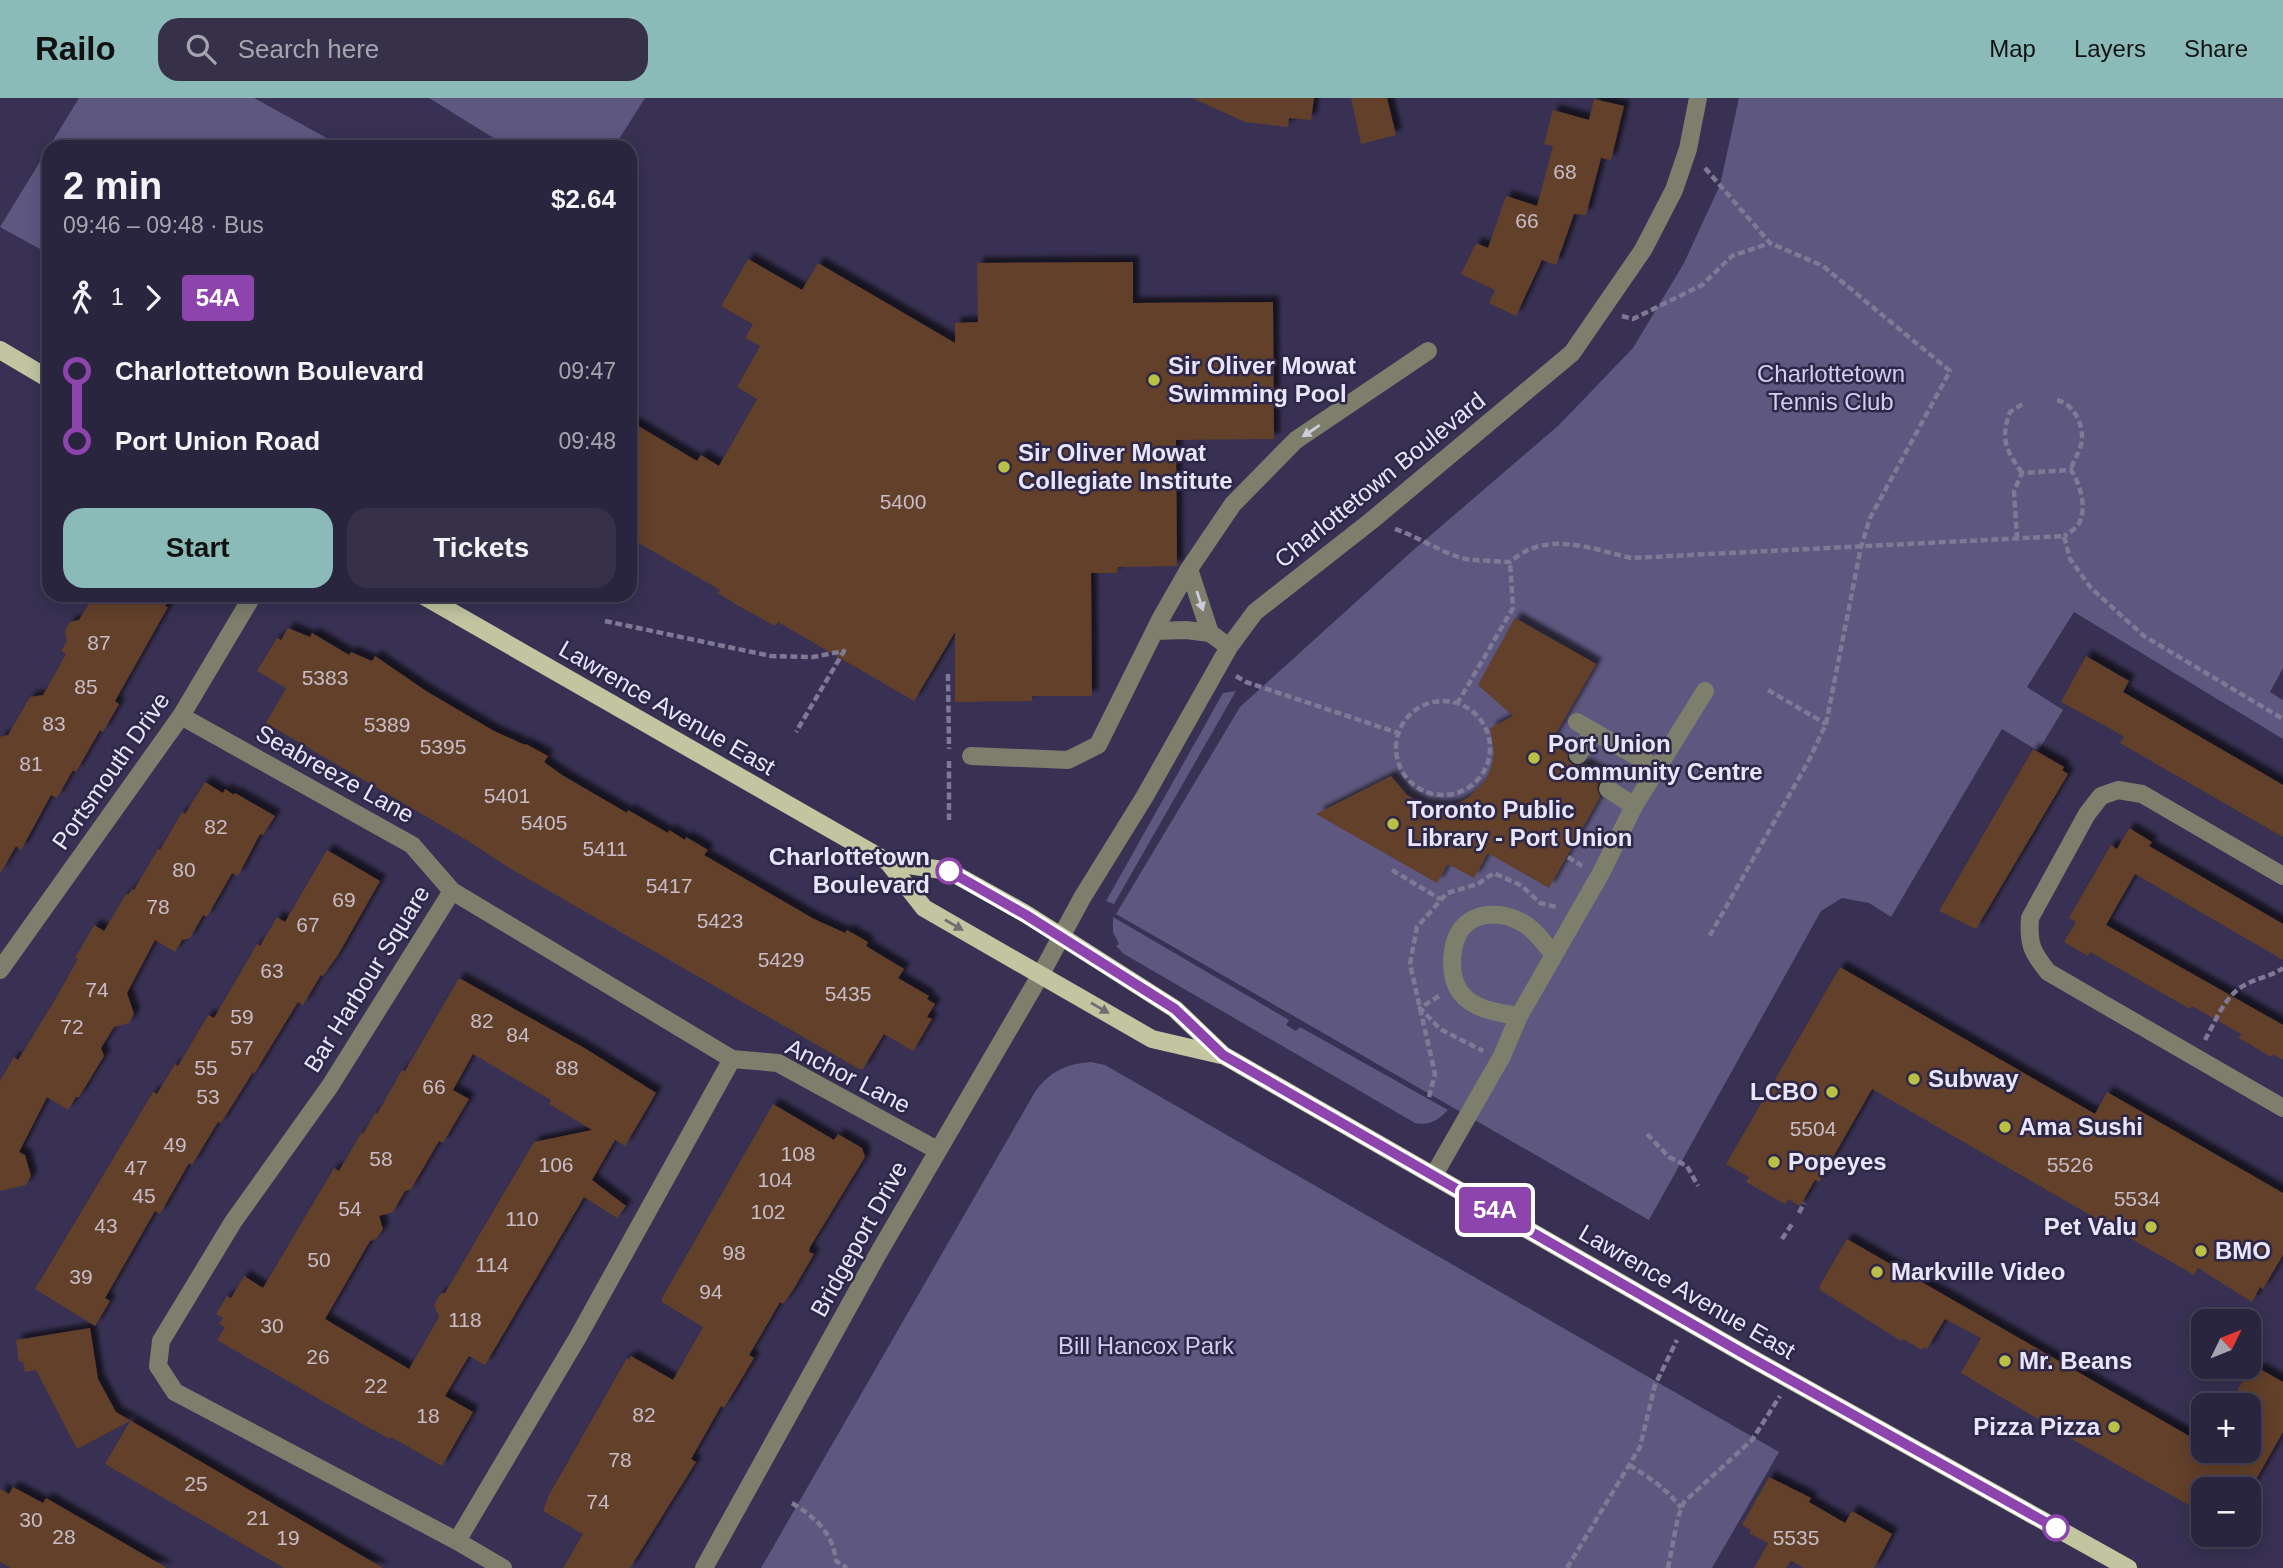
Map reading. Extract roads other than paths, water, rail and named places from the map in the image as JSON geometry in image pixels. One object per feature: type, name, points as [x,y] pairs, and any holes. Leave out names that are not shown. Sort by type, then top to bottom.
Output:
[{"type":"main road","points":[[0,350],[42,375]]},
{"type":"main road","name":"Lawrence Avenue East","points":[[434,602],[888,862],[949,871],[1175,1009],[1223,1055],[1790,1380],[2128,1568]]},
{"type":"main road","name":"Lawrence Avenue East","points":[[888,862],[924,908],[1153,1039],[1223,1055]]},
{"type":"street","name":"Charlottetown Boulevard","points":[[1060,937],[1145,796],[1217,666],[1255,612],[1371,521],[1572,353],[1643,250],[1674,190],[1688,149],[1698,98]]},
{"type":"street","points":[[971,756],[1068,760],[1098,745],[1189,569],[1233,504],[1296,440],[1428,351]]},
{"type":"street","points":[[1189,569],[1210,633]]},
{"type":"street","name":"Portsmouth Drive","points":[[0,970],[181,716],[249,602]]},
{"type":"street","points":[[1155,631],[1186,630],[1210,633],[1229,647]]},
{"type":"street","points":[[1434,1175],[1502,1056],[1519,1016],[1601,873],[1634,806],[1705,691]]},
{"type":"street","name":"Seabreeze Lane","points":[[181,716],[412,845],[452,891]]},
{"type":"street","points":[[1577,722],[1657,768]]},
{"type":"street","points":[[1578,755],[1593,731]]},
{"type":"street","points":[[1608,789],[1634,806]]},
{"type":"street","points":[[2283,876],[2142,794],[2118,790],[2101,796],[2087,814],[2030,918],[2028,937],[2034,953],[2048,972],[2283,1108]]},
{"type":"street","name":"Bar Harbour Square","points":[[503,1568],[457,1541],[174,1392],[158,1366],[161,1341],[233,1222],[330,1086],[452,891],[732,1059]]},
{"type":"street","points":[[1519,1016],[1498,1013],[1476,1005],[1461,993],[1450,968],[1454,943],[1464,924],[1479,915],[1500,914],[1524,924],[1541,938],[1553,954]]},
{"type":"street","name":"Bridgeport Drive","points":[[704,1568],[937,1150],[1060,937]]},
{"type":"street","points":[[457,1541],[578,1337],[732,1059]]},
{"type":"street","name":"Anchor Lane","points":[[732,1059],[778,1063],[937,1150]]},
{"type":"place","name":"Sir Oliver Mowat Swimming Pool","points":[[1154,380]]},
{"type":"place","name":"Sir Oliver Mowat Collegiate Institute","points":[[1004,467]]},
{"type":"place","name":"Port Union Community Centre","points":[[1534,758]]},
{"type":"place","name":"Toronto Public Library - Port Union","points":[[1393,824]]},
{"type":"place","name":"Charlottetown Boulevard","points":[[949,871]]},
{"type":"place","name":"Subway","points":[[1914,1079]]},
{"type":"place","name":"LCBO","points":[[1832,1092]]},
{"type":"place","name":"Ama Sushi","points":[[2005,1127]]},
{"type":"place","name":"Popeyes","points":[[1774,1162]]},
{"type":"place","name":"Pet Valu","points":[[2151,1227]]},
{"type":"place","name":"BMO","points":[[2201,1251]]},
{"type":"place","name":"Markville Video","points":[[1877,1272]]},
{"type":"place","name":"Mr. Beans","points":[[2005,1361]]},
{"type":"place","name":"Pizza Pizza","points":[[2114,1427]]},
{"type":"park label","name":"Charlottetown Tennis Club","points":[[1831,388]]},
{"type":"park label","name":"Bill Hancox Park","points":[[1146,1346]]}]
